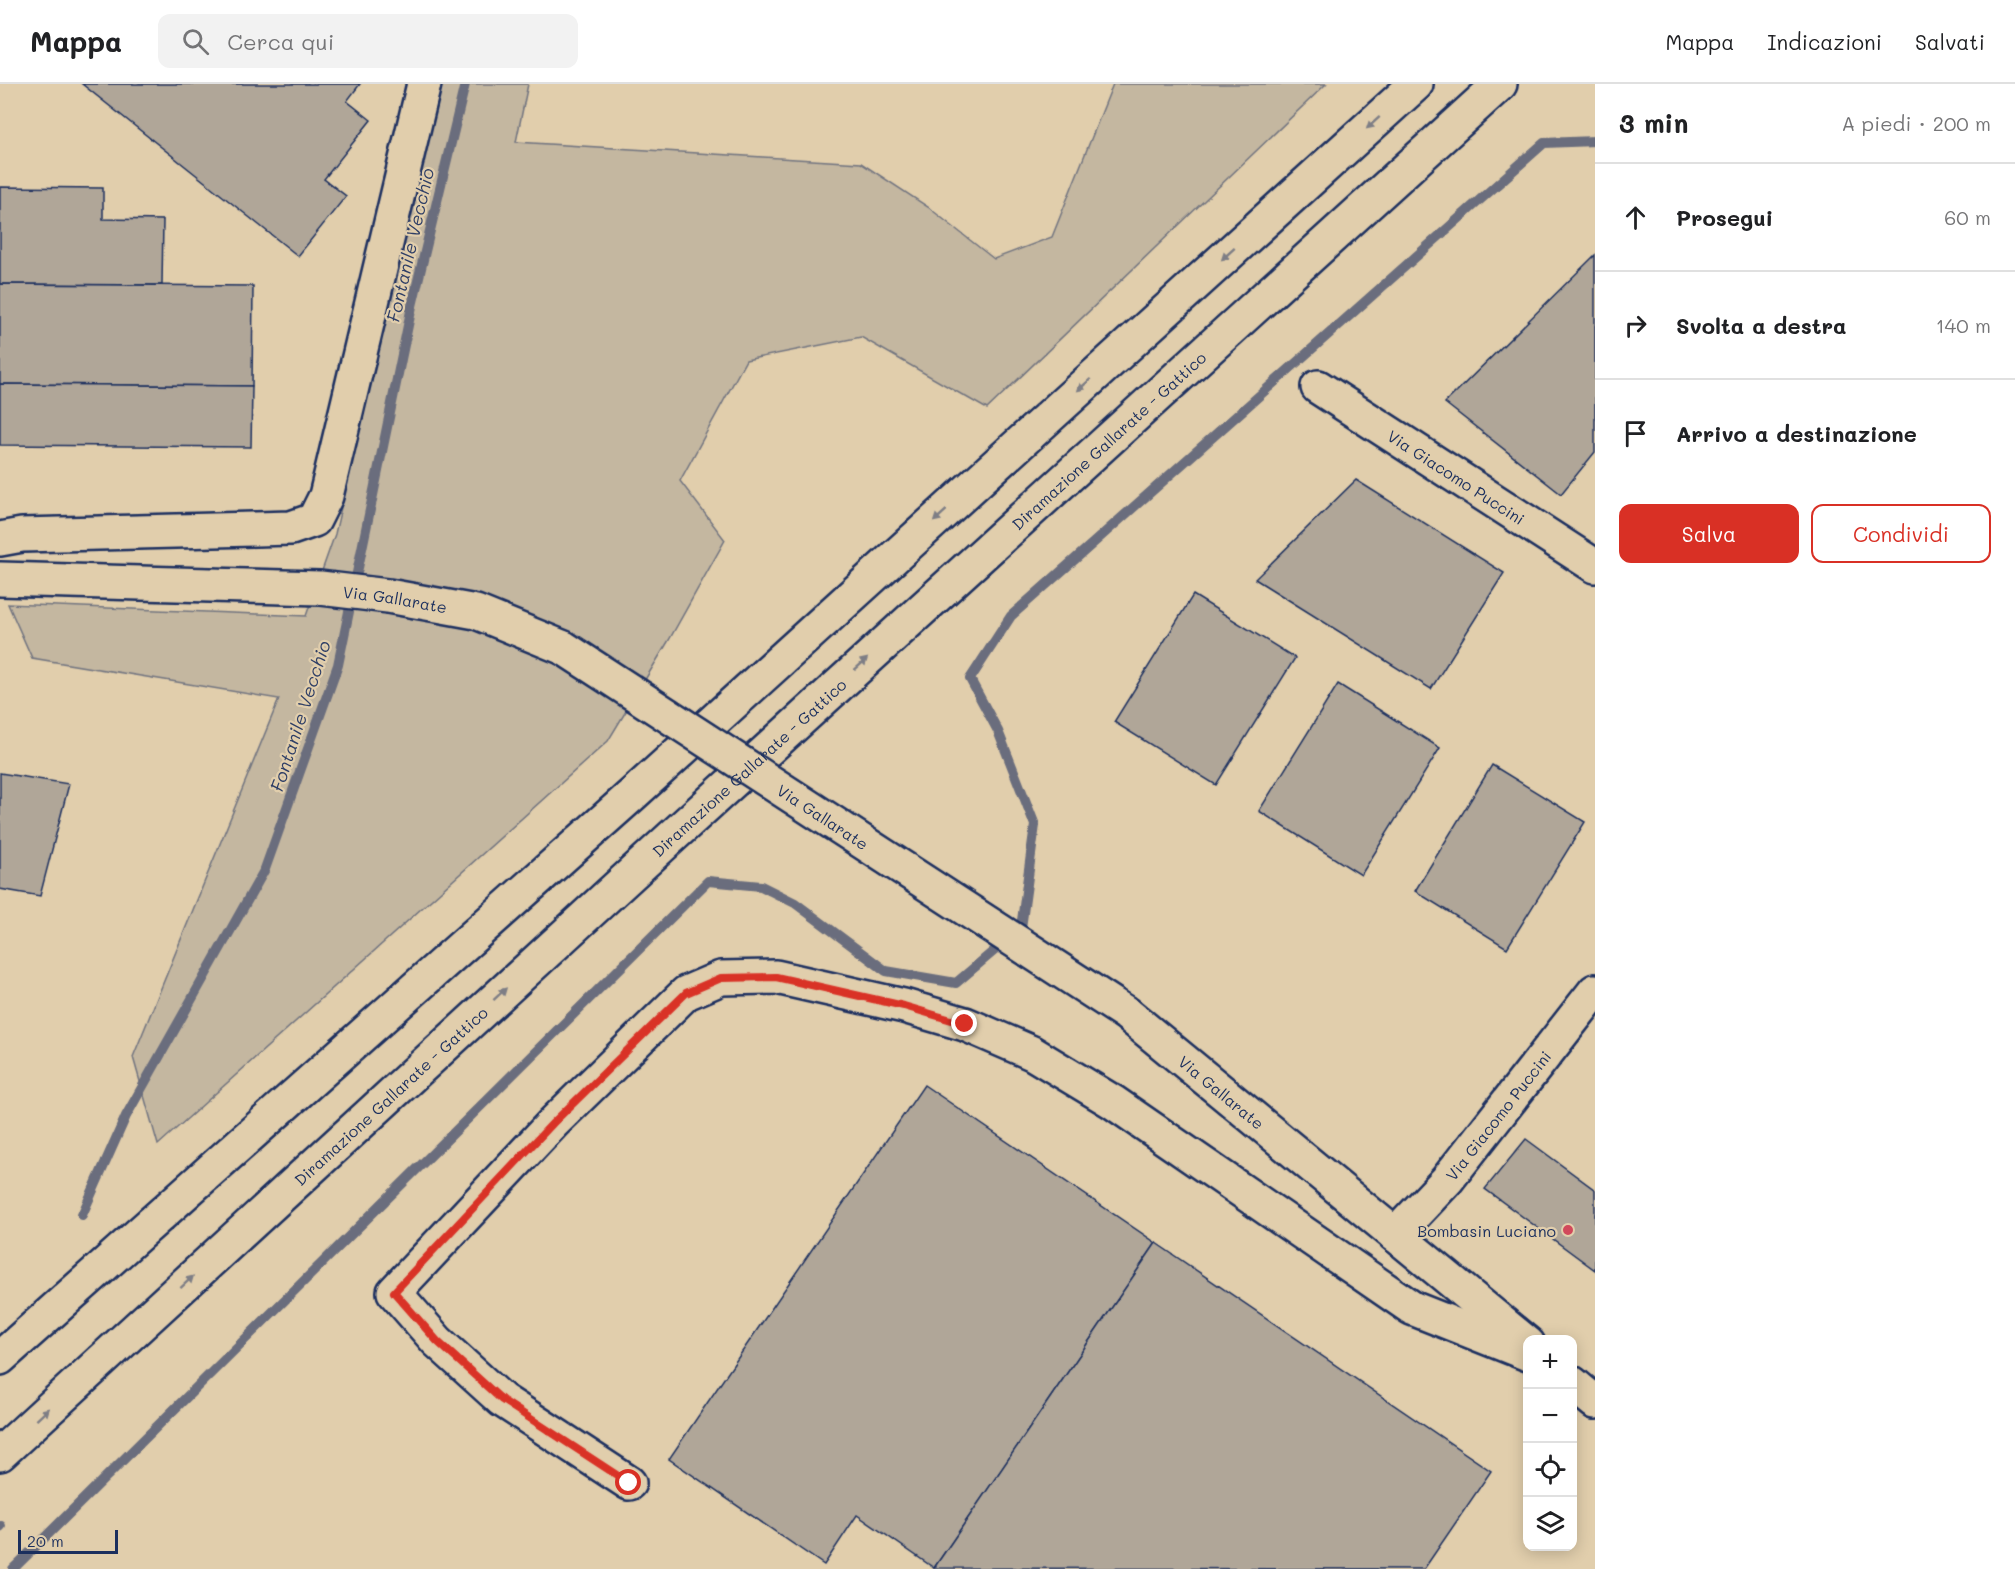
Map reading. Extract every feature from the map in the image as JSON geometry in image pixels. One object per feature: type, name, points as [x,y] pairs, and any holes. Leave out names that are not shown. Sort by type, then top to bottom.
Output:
[{"type":"main road","points":[[0,539],[22,535],[291,528],[314,519],[326,496],[424,84]]},
{"type":"main road","points":[[0,1358],[641,787],[1416,84]]},
{"type":"main road","name":"Diramazione Gallarate - Gattico","points":[[0,1454],[684,826],[1500,84]]},
{"type":"main road","name":"Via Giacomo Puccini","points":[[1318,387],[1595,566]]},
{"type":"main road","name":"Via Gallarate","points":[[0,579],[320,588],[388,596],[476,612],[564,648],[1126,1013],[1523,1341]]},
{"type":"main road","points":[[629,1483],[502,1400],[437,1341],[394,1292],[553,1123],[686,993],[721,978],[776,977],[822,986],[965,1024],[1032,1053],[1113,1102],[1412,1308],[1523,1352]]},
{"type":"main road","name":"Via Giacomo Puccini","points":[[1395,1235],[1448,1180],[1595,991]]},
{"type":"main road","points":[[1577,1387],[1595,1402]]},
{"type":"shaded area","points":[[437,84],[528,84],[516,142],[861,163],[928,207],[994,259],[1052,237],[1113,84],[1326,84],[987,409],[861,337],[746,360],[680,481],[725,540],[669,640],[608,741],[158,1145],[133,1057],[279,699],[32,658],[8,604],[306,616],[335,534]]},
{"type":"building","points":[[82,84],[360,84],[347,101],[371,120],[324,179],[346,196],[298,256]]},
{"type":"building","points":[[0,187],[103,188],[103,219],[163,220],[162,285],[0,284]]},
{"type":"building","points":[[1595,255],[1595,452],[1561,494],[1445,403]]},
{"type":"building","points":[[0,284],[253,286],[252,386],[0,384]]},
{"type":"building","points":[[0,384],[252,386],[251,447],[0,445]]},
{"type":"building","points":[[1356,480],[1504,573],[1431,689],[1255,579]]},
{"type":"building","points":[[1193,595],[1295,658],[1216,785],[1114,722]]},
{"type":"building","points":[[1338,684],[1440,748],[1361,875],[1259,811]]},
{"type":"building","points":[[1492,765],[1585,822],[1507,948],[1415,891]]},
{"type":"building","points":[[0,773],[69,784],[40,896],[0,889]]},
{"type":"building","points":[[924,1085],[1156,1243],[934,1568],[857,1515],[824,1565],[669,1459]]},
{"type":"building","name":"Bombasin Luciano","points":[[1526,1139],[1595,1190],[1595,1270],[1485,1189]]},
{"type":"building","points":[[1156,1243],[1491,1471],[1424,1569],[934,1568]]},
{"type":"waterway","name":"Fontanile Vecchio","points":[[82,1215],[126,1116],[265,869],[338,665],[412,306],[465,84]]},
{"type":"waterway","points":[[13,1569],[708,881],[761,886],[795,903],[886,971],[956,983],[1021,928],[1035,825],[998,731],[970,679],[1011,616],[1544,143],[1595,141]]},
{"type":"place","name":"Bombasin Luciano","points":[[1568,1230]]},
{"type":"route","points":[[629,1483],[502,1400],[437,1341],[394,1292],[553,1123],[686,993],[721,978],[776,977],[904,1006],[965,1024]]}]
